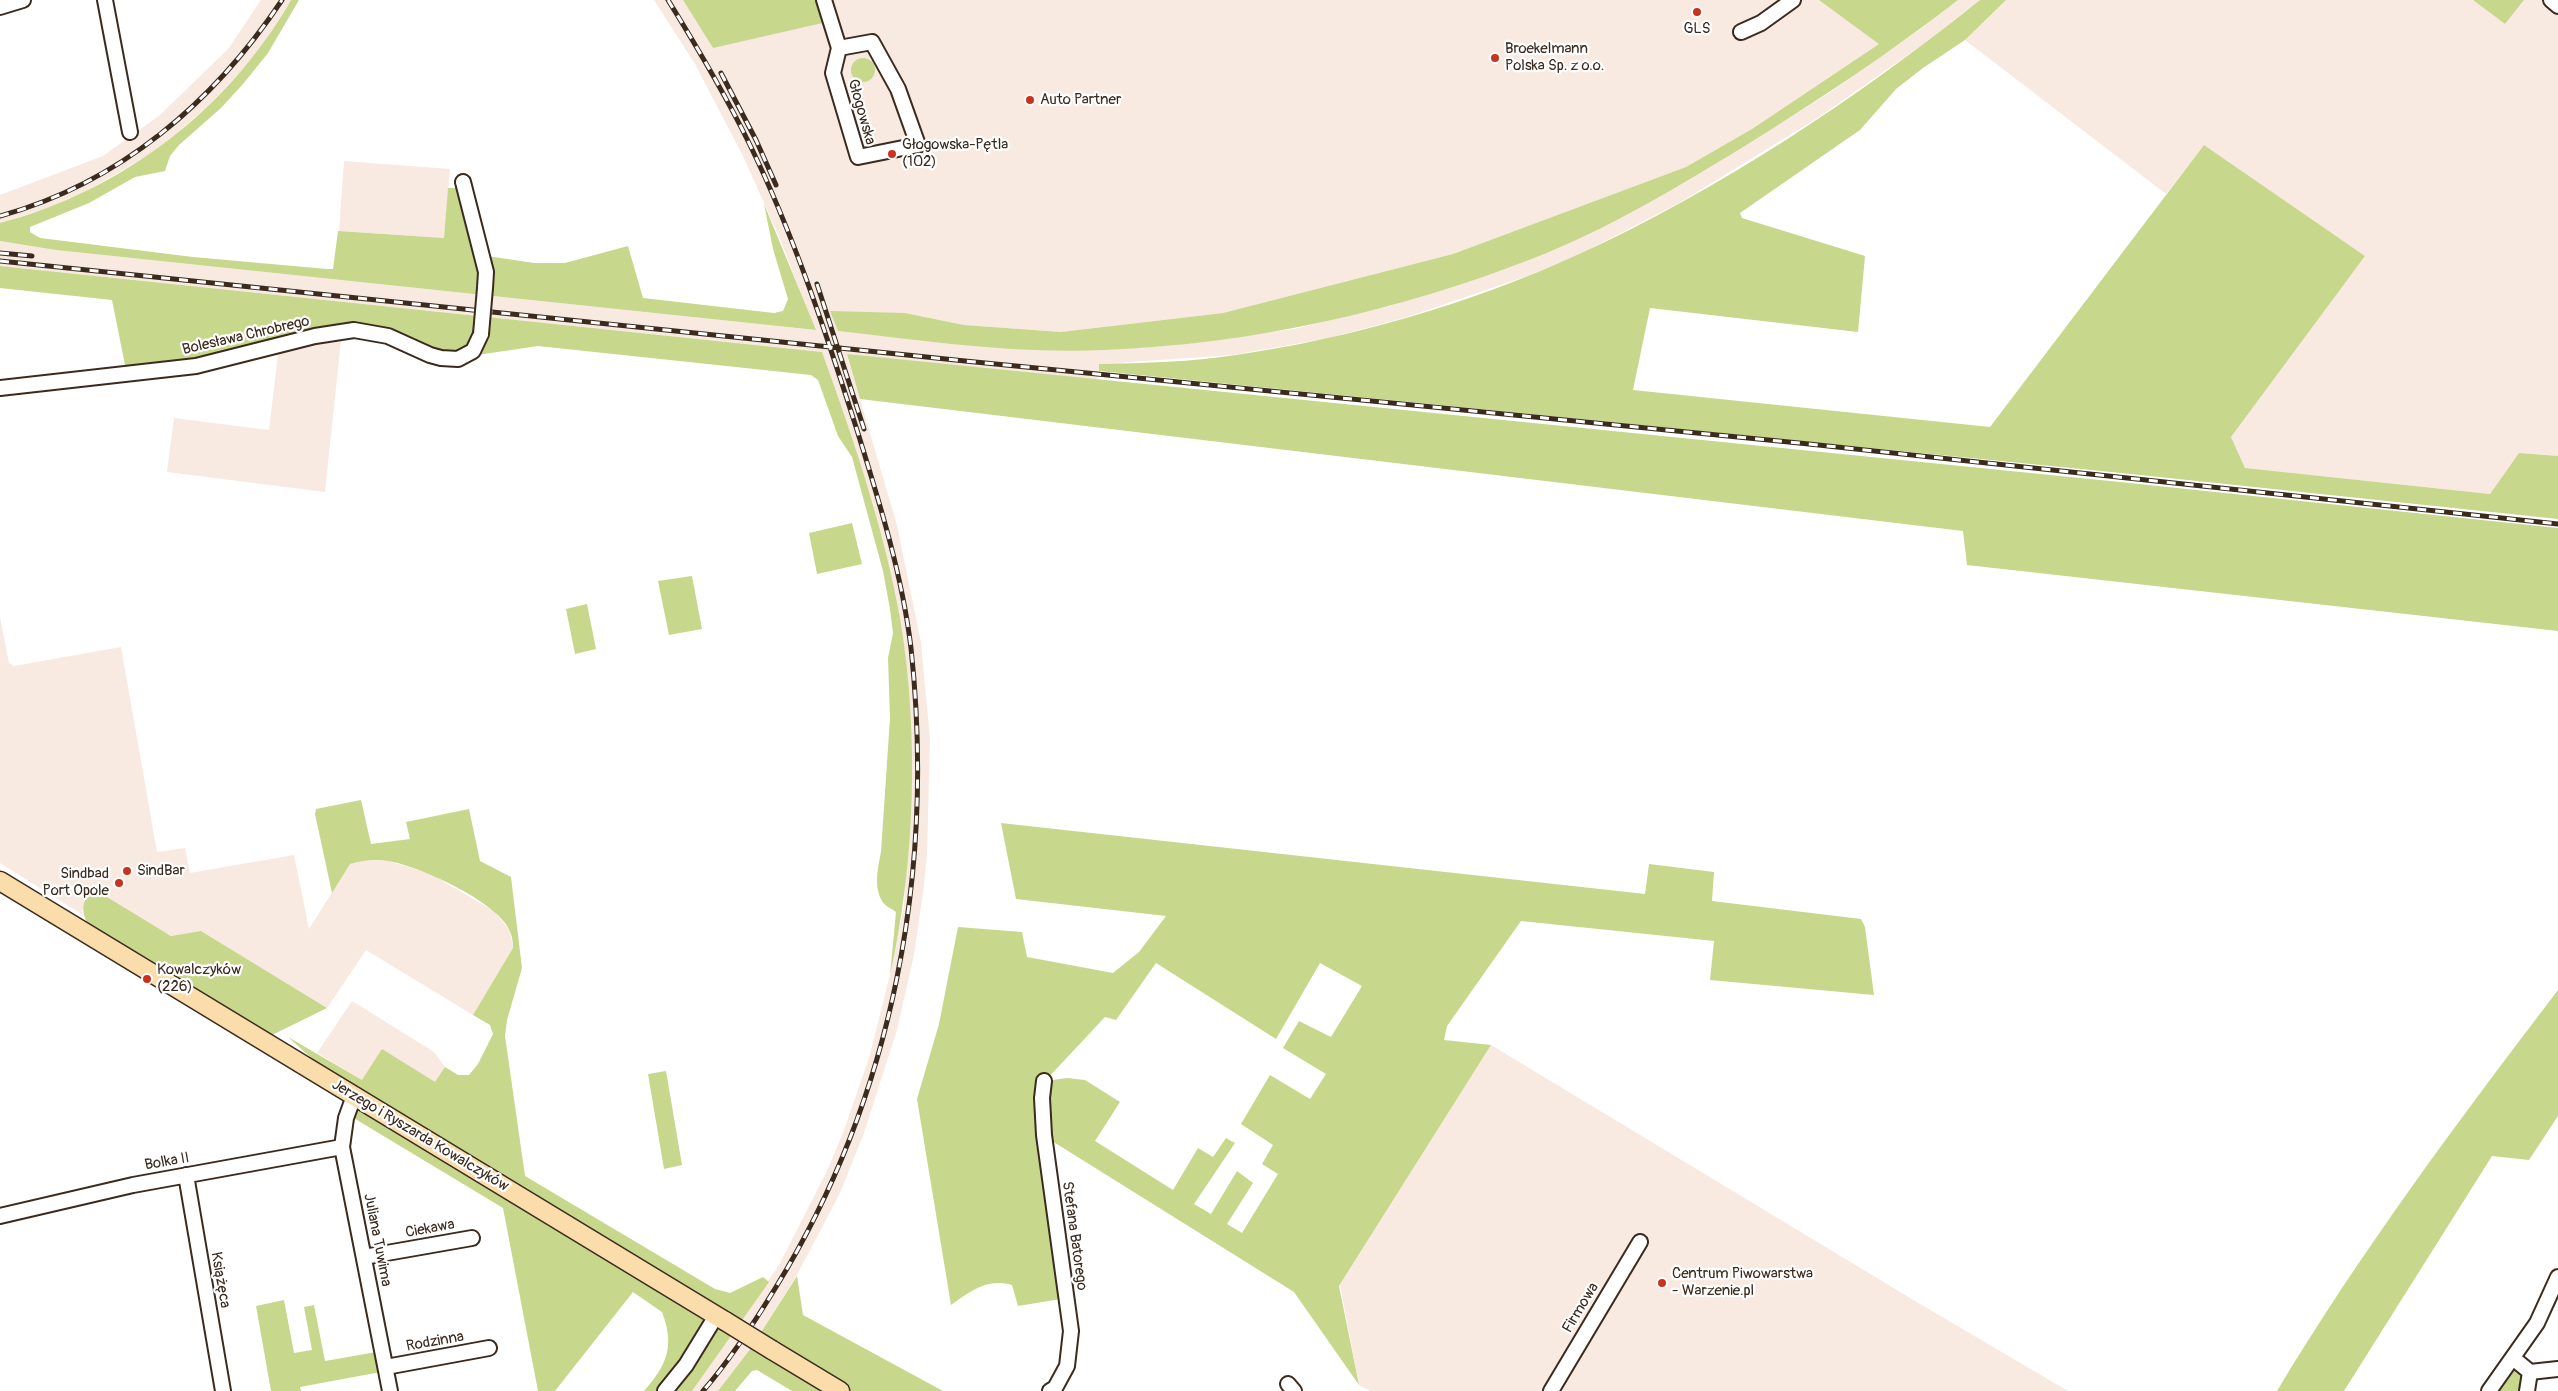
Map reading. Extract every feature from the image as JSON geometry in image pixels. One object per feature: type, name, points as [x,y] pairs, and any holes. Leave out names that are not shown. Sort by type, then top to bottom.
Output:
[{"type":"main road","name":"Jerzego i Ryszarda Kowalczyków","points":[[0,881],[840,1391]]},
{"type":"street","points":[[0,8],[23,0]]},
{"type":"street","points":[[105,0],[130,132]]},
{"type":"street","points":[[824,0],[839,48]]},
{"type":"street","points":[[1741,32],[1761,23],[1793,0]]},
{"type":"street","points":[[2551,0],[2558,6]]},
{"type":"street","name":"Głogowska","points":[[872,42],[898,89],[918,145],[858,157],[833,73],[839,48],[872,42]]},
{"type":"street","name":"Bolesława Chrobrego","points":[[0,388],[179,369],[221,361],[315,336],[354,330],[388,336],[430,356],[458,359],[473,352],[481,334],[486,272],[463,182]]},
{"type":"street","name":"Stefana Batorego","points":[[1044,1081],[1042,1098],[1044,1136],[1071,1331],[1067,1366],[1055,1388],[1050,1391]]},
{"type":"street","name":"Juliana Tuwima","points":[[354,1096],[346,1118],[342,1147],[390,1391]]},
{"type":"street","name":"Bolka II","points":[[0,1216],[133,1184],[342,1147]]},
{"type":"street","name":"Książęca","points":[[186,1175],[223,1391]]},
{"type":"street","name":"Ciekawa","points":[[364,1258],[472,1238]]},
{"type":"street","name":"Firmowa","points":[[1551,1391],[1640,1242]]},
{"type":"street","points":[[2489,1391],[2537,1323],[2558,1277]]},
{"type":"street","points":[[665,1391],[721,1318]]},
{"type":"street","name":"Rodzinna","points":[[386,1367],[489,1348]]},
{"type":"street","points":[[2513,1358],[2530,1372],[2558,1370]]},
{"type":"street","points":[[2527,1391],[2530,1372]]},
{"type":"shaded area","points":[[261,0],[291,0],[258,53],[211,103],[183,128],[154,152],[90,189],[57,205],[0,223],[0,195],[103,156],[160,115],[229,48]]},
{"type":"shaded area","points":[[654,0],[683,0],[713,48],[824,0],[1827,0],[1879,44],[1752,129],[1686,167],[1453,254],[1223,313],[1061,332],[964,325],[905,313],[831,312],[838,331],[970,345],[1101,350],[1166,346],[1294,329],[1390,306],[1536,257],[1622,217],[1708,168],[1829,93],[1922,28],[1958,0],[1980,0],[1929,40],[1819,117],[1679,203],[1576,256],[1527,276],[1407,317],[1329,338],[1233,355],[1100,364],[1098,381],[847,355],[897,525],[921,643],[930,739],[927,854],[924,885],[914,955],[897,1030],[864,1133],[840,1193],[797,1275],[751,1348],[718,1391],[692,1391],[779,1265],[826,1173],[843,1133],[869,1058],[890,975],[904,905],[911,753],[901,625],[873,504],[822,352],[0,266],[0,241],[56,250],[815,330],[780,239],[744,158],[695,64]]},
{"type":"shaded area","points":[[2006,0],[2473,0],[2505,24],[2524,0],[2551,0],[2558,6],[2558,456],[2519,453],[2490,494],[2245,468],[2231,437],[2365,256],[2204,145],[2166,194],[1965,40]]},
{"type":"shaded area","points":[[344,161],[450,169],[444,238],[339,231]]},
{"type":"shaded area","points":[[342,331],[325,492],[167,472],[174,418],[269,430],[279,346]]},
{"type":"shaded area","points":[[0,617],[9,663],[14,666],[121,647],[157,852],[185,848],[190,873],[294,855],[309,929],[350,864],[364,860],[388,861],[429,873],[494,911],[510,931],[513,948],[473,1015],[366,950],[327,1008],[201,931],[172,936],[154,927],[82,910],[83,915],[0,863]]},
{"type":"shaded area","points":[[352,1001],[434,1052],[445,1067],[436,1082],[362,1080],[317,1053]]},
{"type":"shaded area","points":[[1491,1045],[2068,1391],[1370,1391],[1359,1385],[1340,1285]]},
{"type":"green space","points":[[291,0],[299,0],[268,53],[221,108],[179,145],[170,156],[165,171],[135,177],[89,203],[30,227],[30,232],[40,238],[193,257],[333,269],[338,231],[444,238],[448,188],[465,188],[481,255],[534,263],[565,263],[628,246],[643,298],[774,313],[783,311],[788,299],[773,249],[764,204],[816,330],[56,250],[0,241],[0,223],[45,209],[88,190],[129,167],[168,140],[204,110],[237,76],[266,40]]},
{"type":"green space","points":[[683,0],[824,0],[831,21],[713,48]]},
{"type":"green space","points":[[1819,0],[1958,0],[1880,58],[1826,94],[1743,147],[1641,207],[1561,247],[1482,277],[1429,294],[1323,322],[1214,341],[1159,347],[1071,351],[1004,348],[838,331],[830,311],[905,313],[964,325],[1061,332],[1223,313],[1453,254],[1686,167],[1752,129],[1879,44]]},
{"type":"green space","points":[[1980,0],[2006,0],[1965,40],[1896,89],[1860,130],[1740,213],[1742,218],[1865,256],[1858,332],[1650,308],[1633,390],[1990,427],[2204,145],[2365,256],[2231,437],[2245,468],[2490,494],[2519,453],[2558,456],[2558,519],[2121,473],[1099,371],[1099,364],[1202,359],[1280,348],[1323,339],[1366,329],[1452,304],[1536,273],[1630,230],[1735,172],[1886,72]]},
{"type":"green space","points":[[2473,0],[2524,0],[2505,24]]},
{"type":"green space","points":[[863,58],[868,59],[874,65],[874,75],[868,81],[863,82],[858,81],[852,75],[851,70],[852,65],[858,59]]},
{"type":"green space","points":[[0,266],[822,352],[868,486],[894,589],[907,667],[912,755],[912,800],[905,890],[890,975],[896,912],[882,901],[877,882],[881,852],[890,718],[888,658],[893,633],[883,571],[852,457],[838,436],[818,380],[811,375],[538,346],[464,357],[370,332],[127,375],[112,300],[0,288]]},
{"type":"green space","points":[[847,354],[2558,528],[2558,631],[1967,565],[1963,531],[860,399]]},
{"type":"green space","points":[[852,523],[862,564],[817,574],[809,533]]},
{"type":"green space","points":[[692,576],[702,629],[669,635],[658,581]]},
{"type":"green space","points":[[587,604],[596,649],[575,654],[566,609]]},
{"type":"green space","points":[[361,800],[371,844],[410,839],[406,822],[469,809],[480,861],[511,877],[522,968],[507,1020],[505,1036],[525,1176],[715,1289],[730,1293],[763,1277],[769,1282],[692,1391],[644,1391],[663,1364],[668,1345],[668,1335],[662,1312],[633,1292],[555,1391],[538,1391],[503,1208],[347,1114],[354,1096],[288,1037],[362,1080],[382,1049],[435,1082],[445,1067],[458,1075],[469,1075],[478,1064],[493,1034],[490,1025],[473,1015],[513,948],[509,929],[496,913],[468,894],[434,876],[417,869],[383,860],[369,860],[350,864],[332,893],[315,814],[316,809]]},
{"type":"green space","points":[[1001,823],[1645,894],[1649,864],[1714,872],[1712,901],[1861,919],[1865,927],[1874,995],[1710,980],[1714,941],[1521,921],[1447,1026],[1444,1040],[1491,1045],[1339,1286],[1359,1385],[1294,1292],[1044,1136],[1067,1298],[1018,1306],[1012,1285],[995,1283],[972,1291],[951,1305],[917,1099],[939,1024],[958,927],[1022,932],[1027,957],[1113,973],[1139,952],[1166,916],[1016,899]],"holes":[[[1156,963],[1276,1039],[1320,963],[1362,986],[1331,1037],[1299,1021],[1283,1048],[1326,1074],[1310,1099],[1270,1075],[1241,1124],[1273,1145],[1262,1164],[1278,1174],[1242,1233],[1227,1224],[1253,1183],[1237,1171],[1211,1214],[1194,1204],[1235,1143],[1226,1138],[1213,1157],[1198,1148],[1173,1190],[1095,1141],[1120,1102],[1085,1080],[1067,1078],[1045,1081],[1105,1017],[1116,1020]]]},
{"type":"green space","points":[[92,888],[171,936],[201,931],[327,1008],[272,1035],[88,924],[83,910],[86,897]]},
{"type":"green space","points":[[2558,990],[2558,1116],[2529,1160],[2492,1156],[2344,1391],[2277,1391],[2342,1288],[2412,1187]]},
{"type":"green space","points":[[666,1071],[682,1165],[664,1169],[648,1074]]},
{"type":"green space","points":[[797,1276],[803,1315],[943,1391],[792,1391],[757,1370],[752,1371],[735,1391],[718,1391],[751,1348]]},
{"type":"green space","points":[[284,1300],[294,1353],[312,1350],[304,1307],[314,1305],[325,1361],[382,1351],[386,1371],[300,1387],[301,1391],[271,1391],[256,1306]]},
{"type":"green space","points":[[2513,1358],[2530,1372],[2527,1391],[2489,1391]]},
{"type":"railway","points":[[0,216],[44,201],[85,183],[124,160],[160,134],[195,104],[226,72],[282,0]]},
{"type":"railway","points":[[668,0],[710,71],[749,143],[795,249],[821,321],[865,457],[896,565],[911,648],[917,731],[917,814],[910,897],[897,979],[877,1059],[850,1137],[817,1214],[759,1314],[733,1354],[703,1391]]},
{"type":"railway","points":[[721,73],[756,140],[776,185]]},
{"type":"railway","points":[[0,253],[32,256]]},
{"type":"railway","points":[[0,261],[965,361],[1809,444],[2558,524]]},
{"type":"railway","points":[[817,284],[864,429]]},
{"type":"place","name":"GLS","points":[[1697,12]]},
{"type":"place","name":"Broekelmann Polska Sp. z o.o.","points":[[1495,58]]},
{"type":"place","name":"Auto Partner","points":[[1030,100]]},
{"type":"place","name":"Głogowska-Pętla (102)","points":[[892,154]]},
{"type":"place","name":"SindBar","points":[[127,871]]},
{"type":"place","name":"Sindbad Port Opole","points":[[119,883]]},
{"type":"place","name":"Kowalczyków (226)","points":[[147,979]]},
{"type":"place","name":"Centrum Piwowarstwa - Warzenie.pl","points":[[1662,1283]]}]
